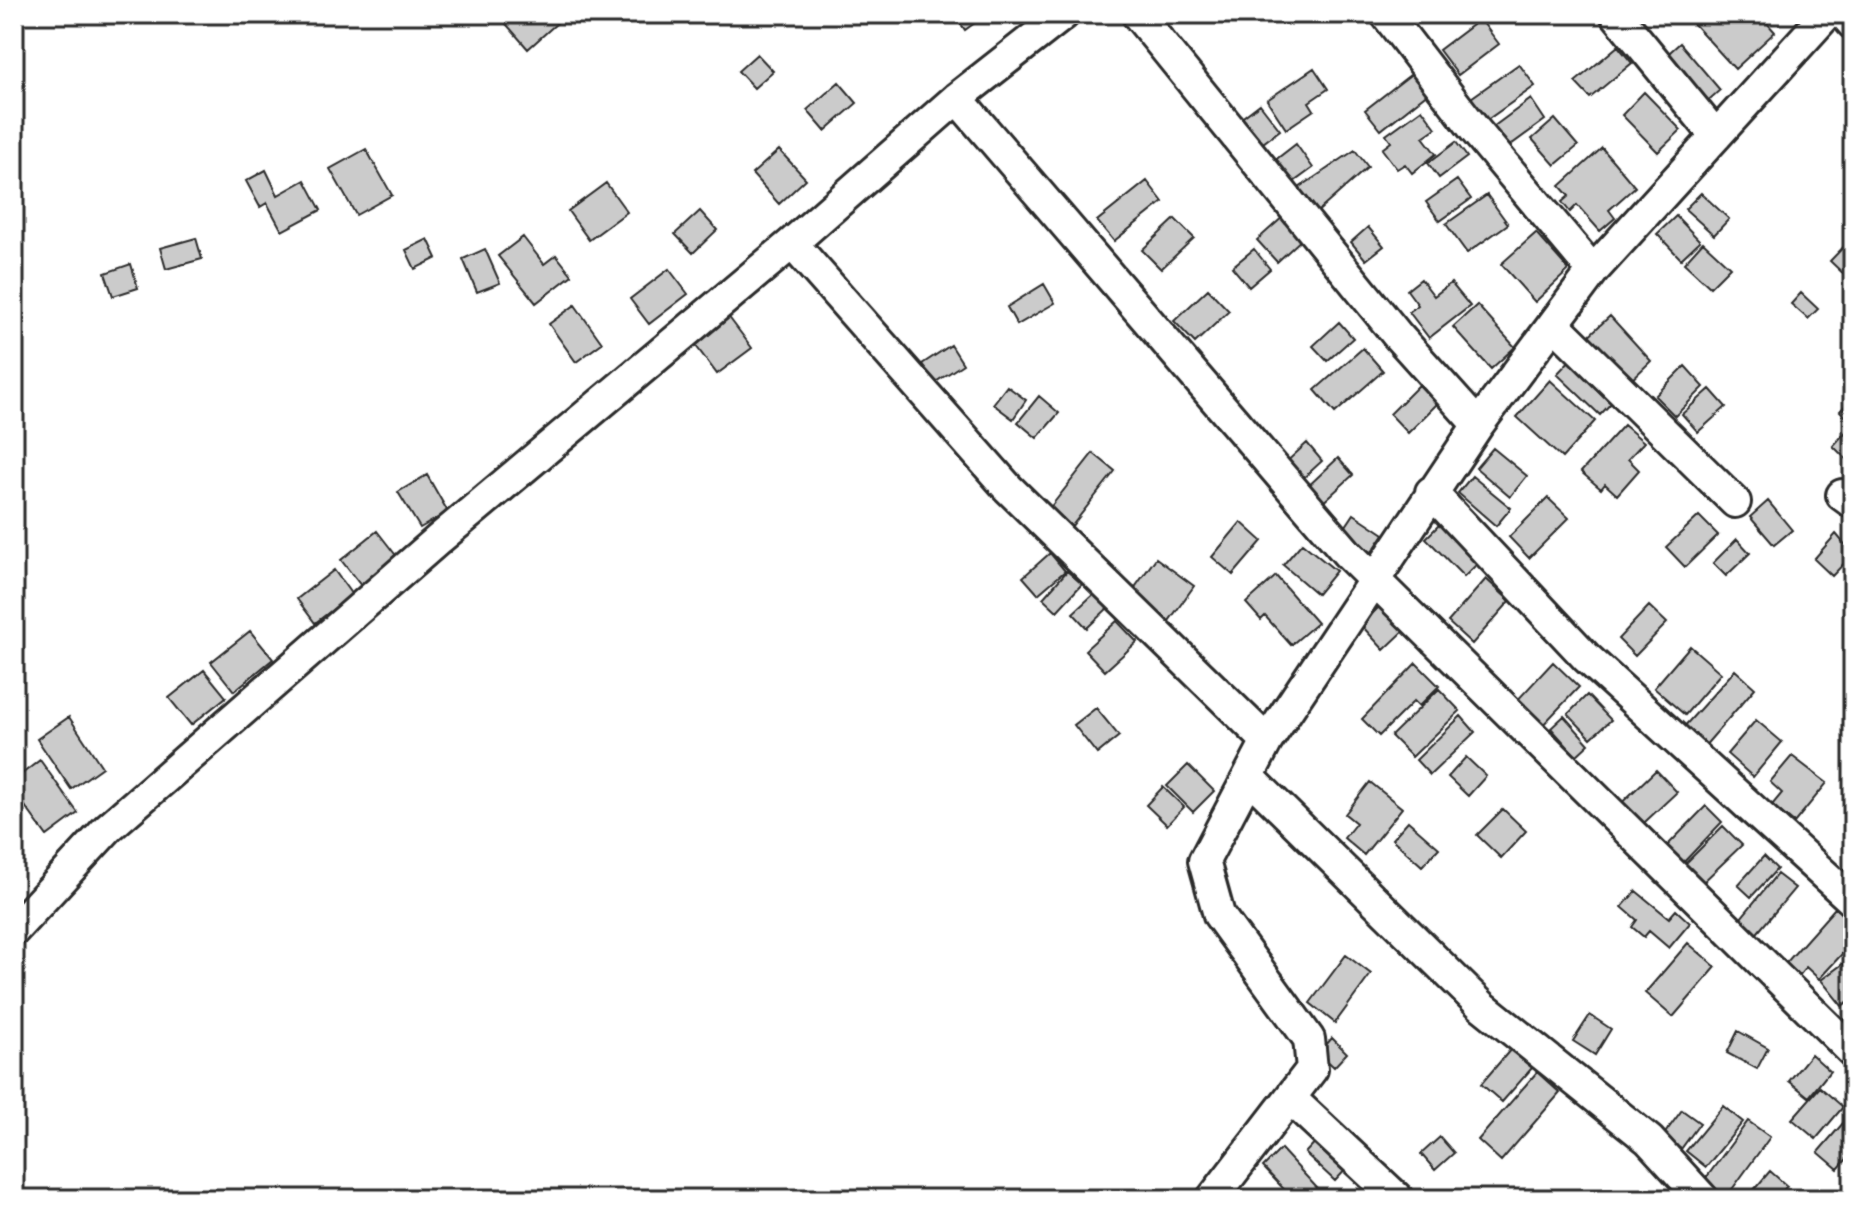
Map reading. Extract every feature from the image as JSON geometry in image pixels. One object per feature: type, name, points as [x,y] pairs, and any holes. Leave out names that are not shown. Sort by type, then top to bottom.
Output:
[{"type":"street","points":[[14,930],[108,828],[439,539],[792,243],[957,98],[1064,14]]},
{"type":"street","points":[[1137,14],[1398,336],[1478,425]]},
{"type":"street","points":[[1386,14],[1475,130],[1593,271]]},
{"type":"street","points":[[1616,14],[1716,136]]},
{"type":"street","points":[[1212,1199],[1312,1069],[1309,1039],[1219,915],[1204,861],[1267,741],[1478,425],[1593,271],[1827,14]]},
{"type":"street","points":[[1844,14],[1853,24]]},
{"type":"street","points":[[957,98],[1347,553],[1375,577],[1722,926],[1853,1052]]},
{"type":"street","points":[[792,243],[1008,488],[1267,741]]},
{"type":"street","points":[[1554,324],[1735,502]]},
{"type":"street","points":[[1431,492],[1587,658],[1853,901]]},
{"type":"street","points":[[1249,777],[1482,1006],[1649,1140],[1703,1199]]},
{"type":"street","points":[[1290,1098],[1398,1199]]},
{"type":"building","points":[[505,14],[567,14],[528,49],[501,18]]},
{"type":"building","points":[[954,14],[971,14],[976,22],[965,30]]},
{"type":"building","points":[[1704,14],[1759,14],[1775,32],[1735,69],[1693,23]]},
{"type":"building","points":[[1480,19],[1499,44],[1458,75],[1439,50]]},
{"type":"building","points":[[1680,43],[1720,90],[1702,106],[1662,59]]},
{"type":"building","points":[[1618,46],[1632,63],[1590,98],[1575,82]]},
{"type":"building","points":[[757,54],[773,71],[754,88],[738,71]]},
{"type":"building","points":[[1519,64],[1535,86],[1487,120],[1471,98]]},
{"type":"building","points":[[1314,68],[1328,89],[1309,102],[1314,110],[1286,129],[1267,100]]},
{"type":"building","points":[[1414,72],[1429,92],[1381,130],[1365,110]]},
{"type":"building","points":[[839,82],[857,103],[825,131],[807,110]]},
{"type":"building","points":[[1644,92],[1681,130],[1658,152],[1622,115]]},
{"type":"building","points":[[1531,99],[1545,120],[1508,147],[1493,127]]},
{"type":"building","points":[[1260,104],[1280,130],[1259,146],[1239,120]]},
{"type":"building","points":[[1422,109],[1436,128],[1423,137],[1436,154],[1412,173],[1405,164],[1397,169],[1382,149],[1391,142],[1386,135]]},
{"type":"building","points":[[1555,119],[1578,146],[1555,165],[1532,139]]},
{"type":"building","points":[[1456,142],[1467,157],[1439,178],[1428,163]]},
{"type":"building","points":[[1296,144],[1313,168],[1291,184],[1274,161]]},
{"type":"building","points":[[1602,148],[1635,187],[1609,210],[1615,218],[1600,231],[1577,205],[1570,212],[1562,202],[1569,196],[1560,186]]},
{"type":"building","points":[[366,149],[392,195],[356,215],[330,169]]},
{"type":"building","points":[[779,150],[806,179],[779,204],[752,174]]},
{"type":"building","points":[[1355,150],[1368,167],[1315,214],[1296,190]]},
{"type":"building","points":[[266,170],[278,195],[305,180],[321,210],[282,231],[267,203],[260,207],[246,181]]},
{"type":"building","points":[[1457,180],[1471,199],[1440,221],[1426,202]]},
{"type":"building","points":[[1147,181],[1163,202],[1114,241],[1097,221]]},
{"type":"building","points":[[606,183],[627,212],[589,240],[568,211]]},
{"type":"building","points":[[1701,193],[1729,219],[1714,235],[1685,209]]},
{"type":"building","points":[[1487,195],[1508,224],[1467,253],[1446,224]]},
{"type":"building","points":[[700,211],[717,230],[693,253],[675,234]]},
{"type":"building","points":[[1284,216],[1303,238],[1277,262],[1257,240]]},
{"type":"building","points":[[1676,216],[1700,241],[1681,259],[1657,234]]},
{"type":"building","points":[[1175,219],[1194,238],[1161,269],[1142,250]]},
{"type":"building","points":[[1368,227],[1384,246],[1366,260],[1351,242]]},
{"type":"building","points":[[1536,233],[1569,270],[1535,302],[1501,264]]},
{"type":"building","points":[[523,237],[544,264],[556,255],[572,275],[536,303],[498,256]]},
{"type":"building","points":[[1853,237],[1853,275],[1849,279],[1830,261]]},
{"type":"building","points":[[196,238],[202,259],[166,269],[160,248]]},
{"type":"building","points":[[428,239],[437,258],[415,269],[406,250]]},
{"type":"building","points":[[1703,242],[1730,267],[1710,287],[1684,263]]},
{"type":"building","points":[[485,249],[500,283],[477,292],[463,259]]},
{"type":"building","points":[[1254,249],[1270,269],[1249,287],[1232,267]]},
{"type":"building","points":[[131,264],[138,288],[113,296],[105,273]]},
{"type":"building","points":[[669,269],[688,294],[649,324],[630,299]]},
{"type":"building","points":[[1421,279],[1434,296],[1451,283],[1470,306],[1429,338],[1409,312],[1418,305],[1407,290]]},
{"type":"building","points":[[1044,284],[1055,303],[1017,325],[1007,307]]},
{"type":"building","points":[[1208,289],[1229,311],[1195,343],[1174,321]]},
{"type":"building","points":[[1801,293],[1818,309],[1808,319],[1791,304]]},
{"type":"building","points":[[575,305],[602,343],[576,362],[549,324]]},
{"type":"building","points":[[1477,305],[1515,347],[1491,369],[1453,327]]},
{"type":"building","points":[[728,316],[752,348],[717,374],[693,342]]},
{"type":"building","points":[[1610,316],[1651,361],[1625,386],[1584,340]]},
{"type":"building","points":[[1339,322],[1353,338],[1327,361],[1313,346]]},
{"type":"building","points":[[951,345],[963,364],[934,383],[922,364]]},
{"type":"building","points":[[1363,348],[1383,371],[1335,413],[1315,390]]},
{"type":"building","points":[[1573,357],[1616,398],[1600,415],[1557,374]]},
{"type":"building","points":[[1685,366],[1704,387],[1675,416],[1655,396]]},
{"type":"building","points":[[1550,380],[1595,421],[1562,458],[1517,417]]},
{"type":"building","points":[[1419,385],[1437,404],[1408,433],[1390,414]]},
{"type":"building","points":[[1007,386],[1026,400],[1013,419],[993,404]]},
{"type":"building","points":[[1710,389],[1726,407],[1698,432],[1682,414]]},
{"type":"building","points":[[1039,396],[1059,413],[1037,438],[1018,422]]},
{"type":"building","points":[[1853,397],[1853,424],[1840,411]]},
{"type":"building","points":[[1853,424],[1853,466],[1833,446]]},
{"type":"building","points":[[1624,425],[1644,442],[1628,459],[1639,470],[1617,495],[1605,484],[1601,489],[1581,472]]},
{"type":"building","points":[[1307,443],[1322,461],[1298,483],[1283,465]]},
{"type":"building","points":[[1493,448],[1527,476],[1510,497],[1476,468]]},
{"type":"building","points":[[1093,453],[1115,471],[1071,527],[1049,509]]},
{"type":"building","points":[[1338,458],[1353,475],[1319,506],[1304,490]]},
{"type":"building","points":[[427,475],[448,512],[420,528],[398,492]]},
{"type":"building","points":[[1472,476],[1511,508],[1496,526],[1458,493]]},
{"type":"building","points":[[1548,498],[1569,518],[1529,558],[1509,537]]},
{"type":"building","points":[[1768,501],[1792,530],[1774,545],[1750,517]]},
{"type":"building","points":[[1354,514],[1384,534],[1372,552],[1342,532]]},
{"type":"building","points":[[1448,516],[1486,555],[1464,577],[1426,538]]},
{"type":"building","points":[[1699,516],[1718,535],[1685,567],[1666,547]]},
{"type":"building","points":[[1241,522],[1262,541],[1233,575],[1212,557]]},
{"type":"building","points":[[377,531],[398,558],[362,587],[341,560]]},
{"type":"building","points":[[1836,534],[1853,554],[1832,576],[1814,559]]},
{"type":"building","points":[[1737,539],[1750,553],[1726,576],[1713,563]]},
{"type":"building","points":[[1302,543],[1336,571],[1317,594],[1283,565]]},
{"type":"building","points":[[1050,553],[1065,571],[1038,594],[1023,577]]},
{"type":"building","points":[[1156,558],[1194,586],[1169,621],[1131,593]]},
{"type":"building","points":[[334,570],[352,595],[315,623],[297,599]]},
{"type":"building","points":[[1067,571],[1082,584],[1057,611],[1043,598]]},
{"type":"building","points":[[1276,576],[1317,623],[1291,645],[1265,616],[1261,620],[1246,603]]},
{"type":"building","points":[[1486,579],[1510,601],[1472,644],[1448,622]]},
{"type":"building","points":[[1096,592],[1109,607],[1087,628],[1073,613]]},
{"type":"building","points":[[1380,606],[1404,631],[1384,650],[1361,625]]},
{"type":"building","points":[[1649,606],[1667,623],[1635,656],[1618,639]]},
{"type":"building","points":[[1117,621],[1137,642],[1105,671],[1085,650]]},
{"type":"building","points":[[250,631],[273,659],[234,691],[211,662]]},
{"type":"building","points":[[1690,646],[1721,673],[1685,715],[1654,688]]},
{"type":"building","points":[[1553,662],[1579,687],[1538,730],[1513,705]]},
{"type":"building","points":[[1416,663],[1439,686],[1419,706],[1414,701],[1379,736],[1362,719]]},
{"type":"building","points":[[204,670],[226,697],[191,725],[169,698]]},
{"type":"building","points":[[1735,670],[1755,688],[1703,748],[1682,729]]},
{"type":"building","points":[[1439,689],[1460,711],[1412,757],[1391,736]]},
{"type":"building","points":[[1587,695],[1611,720],[1591,738],[1568,714]]},
{"type":"building","points":[[1096,708],[1119,736],[1097,754],[1074,725]]},
{"type":"building","points":[[1461,716],[1475,732],[1430,775],[1416,760]]},
{"type":"building","points":[[1564,716],[1589,744],[1576,756],[1551,728]]},
{"type":"building","points":[[69,717],[102,767],[71,789],[37,739]]},
{"type":"building","points":[[1756,720],[1782,742],[1753,777],[1727,754]]},
{"type":"building","points":[[1792,756],[1827,783],[1794,823],[1772,805],[1782,793],[1770,782]]},
{"type":"building","points":[[1466,757],[1486,776],[1468,796],[1448,777]]},
{"type":"building","points":[[40,760],[78,813],[47,836],[14,791],[14,780]]},
{"type":"building","points":[[1188,765],[1214,791],[1193,812],[1167,786]]},
{"type":"building","points":[[1656,770],[1677,792],[1631,835],[1611,813]]},
{"type":"building","points":[[1370,782],[1402,808],[1364,855],[1344,838],[1356,823],[1345,814]]},
{"type":"building","points":[[1163,787],[1184,807],[1167,825],[1146,805]]},
{"type":"building","points":[[1706,806],[1722,822],[1680,866],[1663,850]]},
{"type":"building","points":[[1503,809],[1526,831],[1501,858],[1477,835]]},
{"type":"building","points":[[1408,821],[1439,848],[1422,866],[1392,839]]},
{"type":"building","points":[[1723,826],[1742,845],[1699,886],[1682,867]]},
{"type":"building","points":[[1764,856],[1777,869],[1751,897],[1738,885]]},
{"type":"building","points":[[1777,874],[1795,888],[1753,938],[1736,924]]},
{"type":"building","points":[[1636,891],[1669,918],[1676,910],[1690,923],[1669,948],[1649,931],[1644,937],[1632,927],[1637,920],[1622,907]]},
{"type":"building","points":[[1835,908],[1853,925],[1853,942],[1819,979],[1806,967],[1799,976],[1786,963]]},
{"type":"building","points":[[1688,943],[1716,967],[1673,1017],[1645,993]]},
{"type":"building","points":[[1346,955],[1371,974],[1335,1023],[1310,1003]]},
{"type":"building","points":[[1844,963],[1853,975],[1853,998],[1842,1006],[1821,980]]},
{"type":"building","points":[[1590,1015],[1611,1029],[1595,1055],[1573,1041]]},
{"type":"building","points":[[1738,1031],[1768,1048],[1757,1069],[1727,1053]]},
{"type":"building","points":[[1332,1038],[1347,1053],[1334,1067],[1319,1053]]},
{"type":"building","points":[[1517,1042],[1539,1060],[1502,1102],[1481,1084]]},
{"type":"building","points":[[1811,1054],[1830,1071],[1809,1097],[1789,1081]]},
{"type":"building","points":[[1537,1072],[1560,1093],[1501,1161],[1478,1140]]},
{"type":"building","points":[[1820,1087],[1843,1107],[1816,1139],[1792,1119]]},
{"type":"building","points":[[1723,1106],[1743,1122],[1706,1167],[1686,1151]]},
{"type":"building","points":[[1682,1110],[1700,1123],[1681,1149],[1663,1136]]},
{"type":"building","points":[[1748,1121],[1770,1137],[1725,1199],[1721,1199],[1701,1185]]},
{"type":"building","points":[[1844,1122],[1853,1130],[1853,1152],[1838,1169],[1818,1152]]},
{"type":"building","points":[[1321,1136],[1351,1164],[1335,1181],[1305,1153]]},
{"type":"building","points":[[1440,1137],[1454,1153],[1435,1170],[1421,1154]]},
{"type":"building","points":[[1281,1149],[1317,1188],[1305,1199],[1293,1199],[1263,1167]]},
{"type":"building","points":[[1770,1171],[1787,1186],[1776,1199],[1746,1199]]}]
